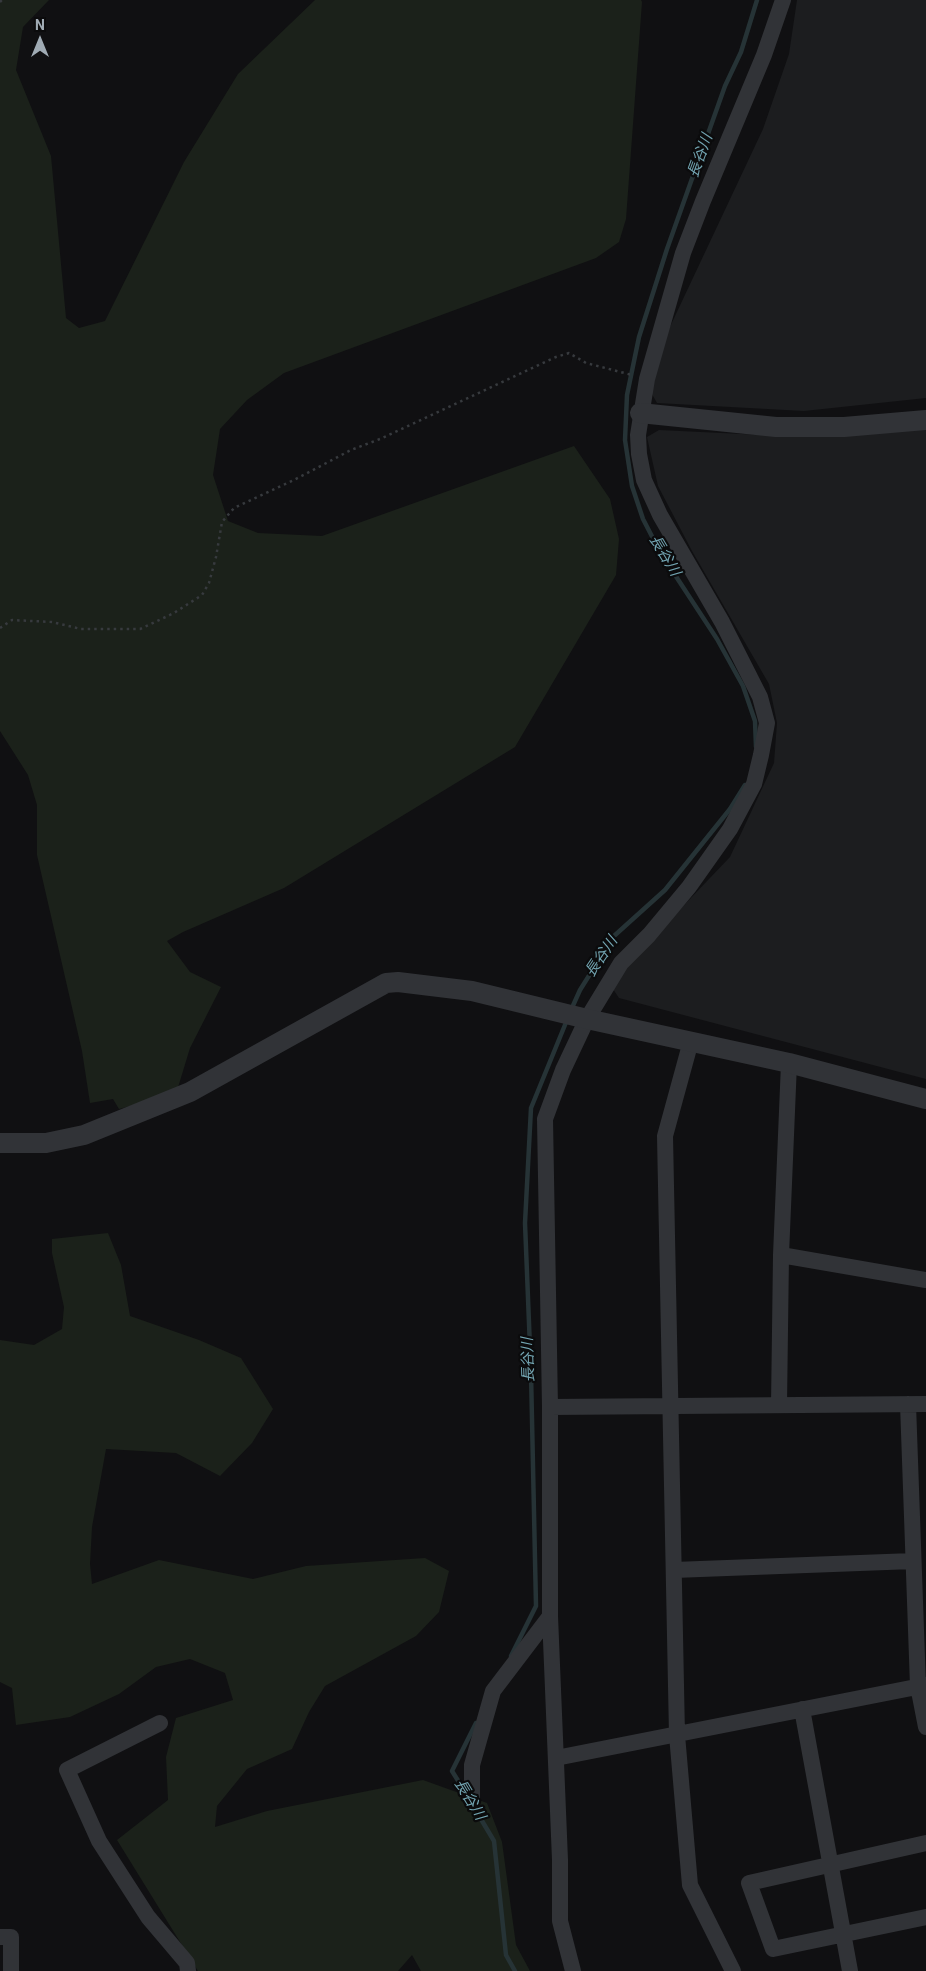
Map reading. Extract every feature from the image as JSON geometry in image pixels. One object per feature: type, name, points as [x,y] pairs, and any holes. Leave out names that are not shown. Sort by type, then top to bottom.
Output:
[{"type":"street","points":[[573,1971],[560,1921],[560,1860],[550,1616],[550,1407],[545,1119],[587,1019],[621,963],[649,935],[683,894],[730,829],[754,784],[767,723],[760,697],[742,660],[660,516],[644,480],[639,454],[640,413],[647,379],[683,253],[764,55],[783,0]]},
{"type":"street","points":[[640,413],[776,427],[844,427],[926,420]]},
{"type":"street","points":[[0,1143],[46,1143],[84,1135],[190,1092],[386,983],[398,982],[472,991],[587,1019],[789,1063],[926,1099]]},
{"type":"street","points":[[691,1041],[665,1136],[677,1735],[690,1885],[733,1971]]},
{"type":"street","points":[[779,1405],[781,1255],[789,1063]]},
{"type":"street","points":[[781,1255],[926,1280]]},
{"type":"street","points":[[908,1404],[913,1561],[926,1727]]},
{"type":"street","points":[[550,1407],[926,1404]]},
{"type":"street","points":[[674,1570],[913,1561]]},
{"type":"street","points":[[472,1800],[472,1765],[493,1691],[550,1616]]},
{"type":"street","points":[[556,1758],[922,1686]]},
{"type":"street","points":[[802,1709],[850,1971]]},
{"type":"street","points":[[160,1723],[67,1770],[99,1841],[148,1917],[187,1964],[188,1971]]},
{"type":"street","points":[[926,1843],[749,1882],[773,1949],[926,1917]]},
{"type":"street","points":[[0,1937],[11,1937],[11,1971]]},
{"type":"path","points":[[0,628],[12,620],[52,622],[81,629],[140,629],[174,613],[202,595],[209,583],[222,522],[234,508],[294,480],[351,450],[380,439],[556,357],[569,353],[586,363],[647,379]]},
{"type":"shaded area","points":[[0,0],[49,0],[23,27],[16,70],[51,156],[66,318],[79,328],[105,321],[184,162],[238,74],[315,0],[641,0],[642,2],[626,219],[619,242],[596,258],[284,373],[247,400],[220,429],[213,475],[228,521],[258,533],[322,536],[574,446],[610,499],[619,539],[616,575],[515,747],[284,888],[183,932],[167,941],[190,972],[221,987],[190,1048],[176,1094],[119,1109],[113,1099],[90,1103],[82,1051],[37,855],[37,805],[28,775],[0,731]]},
{"type":"shaded area","points":[[797,0],[926,0],[926,398],[804,411],[657,403],[648,387],[668,331],[763,129],[789,54]]},
{"type":"shaded area","points":[[926,429],[926,1079],[619,998],[613,989],[624,968],[730,857],[774,763],[777,723],[769,684],[692,551],[658,486],[647,437],[659,430],[784,436]]},
{"type":"shaded area","points":[[108,1233],[121,1265],[130,1316],[199,1340],[241,1358],[273,1409],[252,1443],[220,1476],[176,1453],[106,1449],[92,1527],[90,1564],[92,1584],[159,1560],[253,1579],[306,1566],[425,1558],[449,1571],[439,1612],[416,1636],[325,1686],[309,1712],[292,1749],[247,1769],[217,1806],[215,1827],[267,1811],[423,1780],[487,1803],[502,1842],[516,1945],[530,1971],[421,1971],[412,1955],[398,1971],[198,1971],[117,1840],[168,1800],[166,1757],[176,1718],[233,1700],[225,1673],[190,1659],[156,1667],[119,1694],[70,1717],[16,1725],[12,1688],[0,1682],[0,1340],[34,1345],[62,1329],[64,1307],[52,1253],[52,1239]]},
{"type":"waterway","name":"長谷川","points":[[756,747],[755,721],[743,686],[717,639],[660,552],[643,519],[632,486],[625,440],[627,395],[639,337],[667,249],[725,86],[741,52],[757,0]]},
{"type":"waterway","name":"長谷川","points":[[571,1010],[580,990],[614,936],[665,890],[730,809],[745,785]]},
{"type":"waterway","name":"長谷川","points":[[511,1656],[536,1606],[531,1373],[525,1223],[531,1108],[567,1020]]},
{"type":"waterway","name":"長谷川","points":[[467,1795],[452,1771],[476,1723]]},
{"type":"waterway","name":"長谷川","points":[[472,1804],[494,1841],[506,1955],[515,1971]]}]
